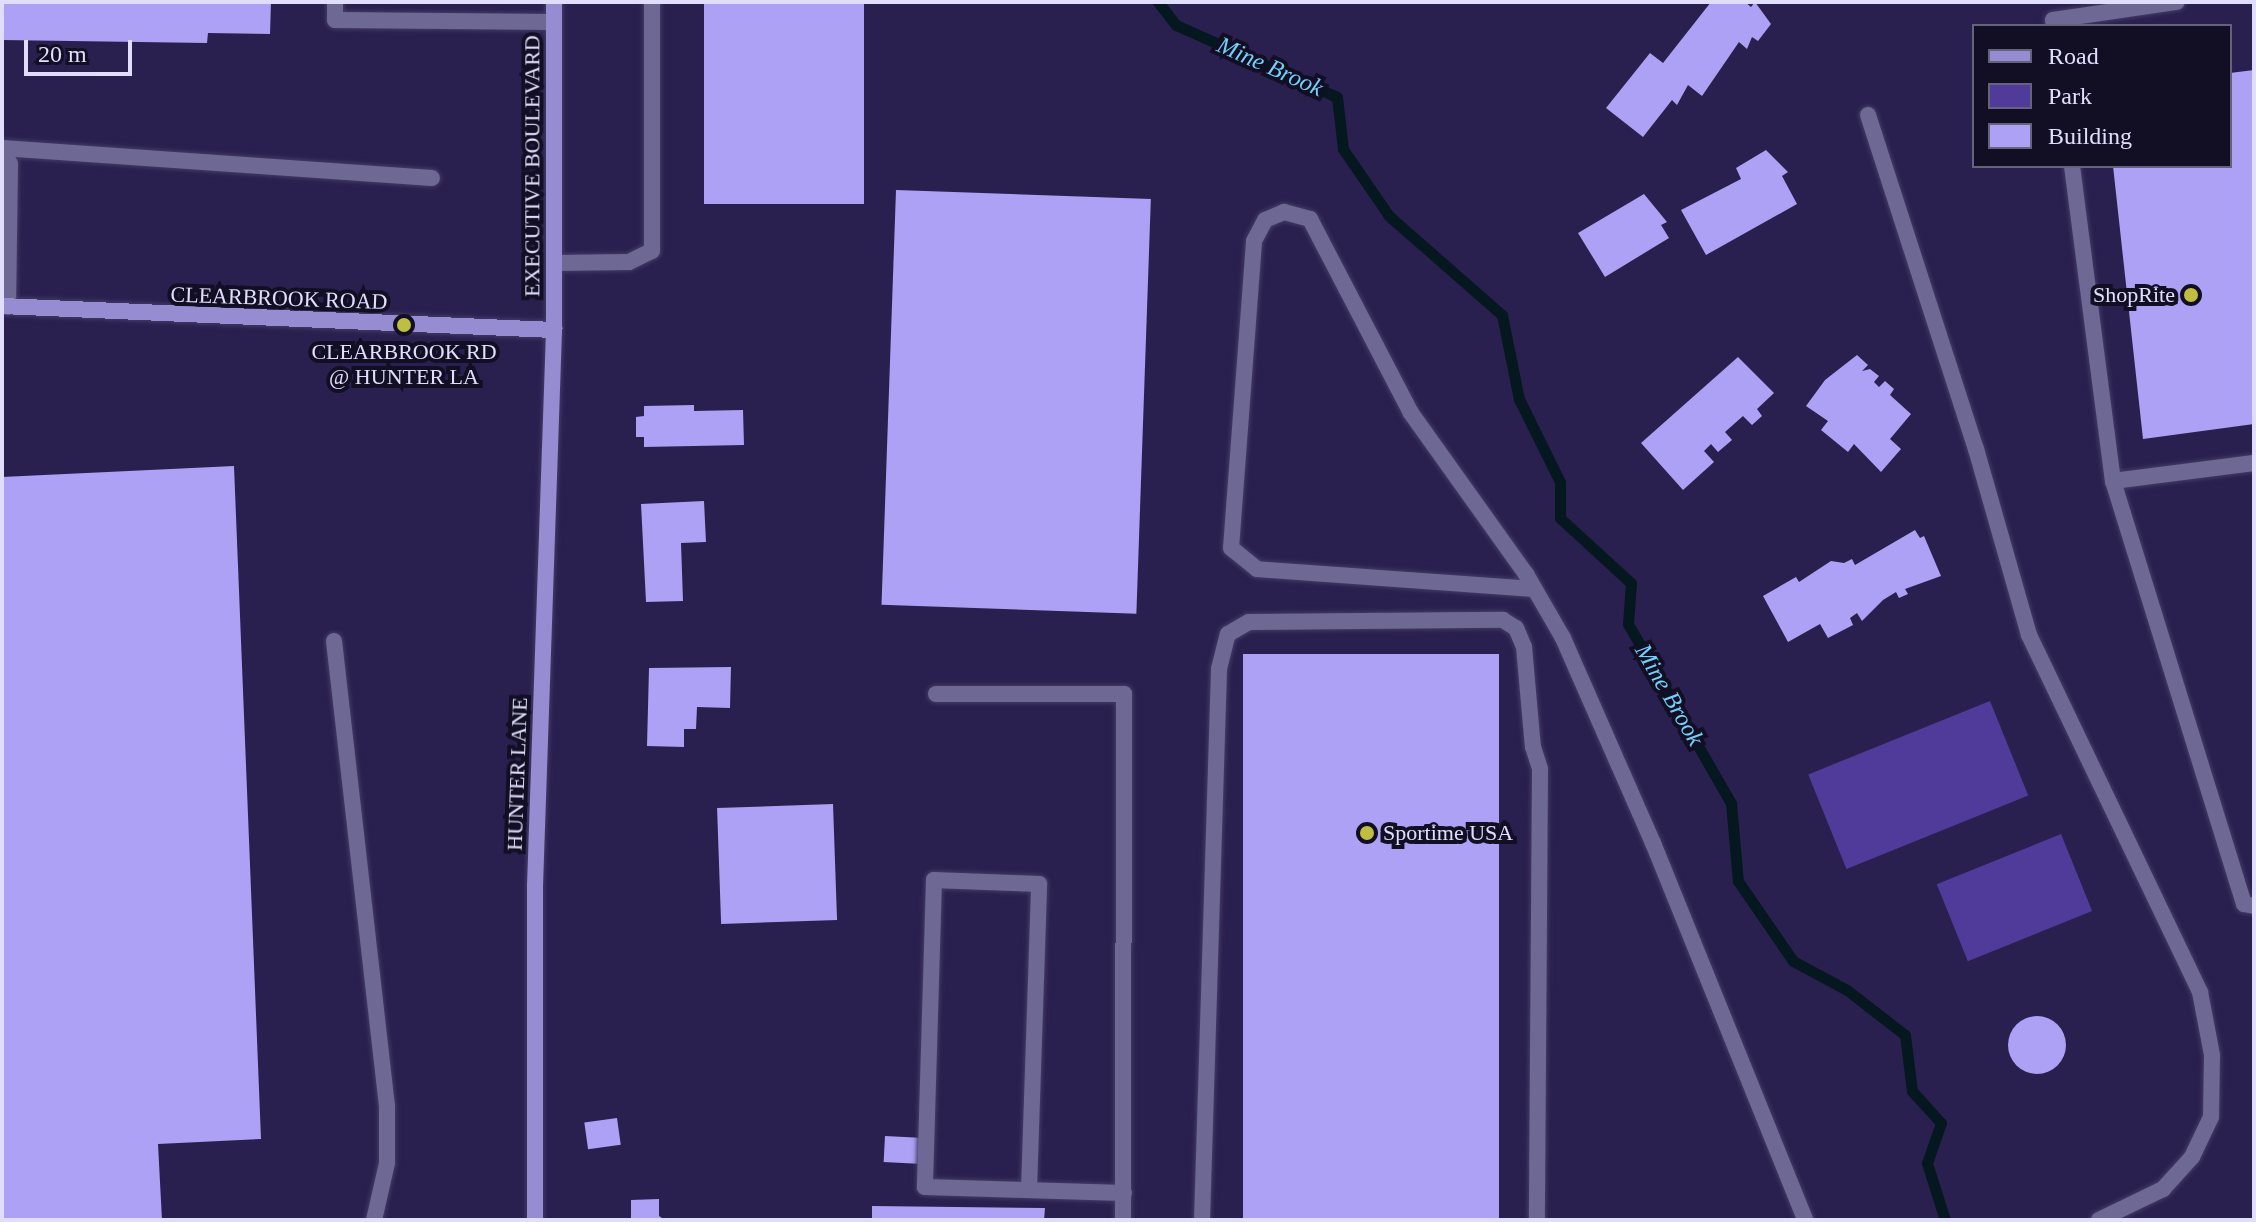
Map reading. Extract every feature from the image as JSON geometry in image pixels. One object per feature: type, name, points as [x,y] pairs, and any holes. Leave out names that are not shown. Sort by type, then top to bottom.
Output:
[{"type":"street","points":[[335,2],[335,20],[554,22]]},
{"type":"street","name":"EXECUTIVE BOULEVARD","points":[[554,2],[554,330]]},
{"type":"street","points":[[554,263],[629,262],[652,251],[652,2]]},
{"type":"street","points":[[2054,24],[2053,20],[2177,2]]},
{"type":"street","points":[[1868,115],[1976,449],[2029,635],[2200,992],[2212,1055],[2211,1117],[2192,1157],[2163,1189],[2099,1220]]},
{"type":"street","points":[[2,149],[432,178]]},
{"type":"street","points":[[2,149],[10,164],[5,306]]},
{"type":"street","points":[[2072,168],[2113,481],[2244,904],[2254,906]]},
{"type":"street","points":[[1534,589],[1257,569],[1231,548],[1254,241],[1265,220],[1284,212],[1310,219],[1411,413],[1534,589],[1563,638],[1653,843],[1805,1220]]},
{"type":"street","name":"CLEARBROOK ROAD","points":[[5,306],[554,330]]},
{"type":"street","name":"HUNTER LANE","points":[[535,1220],[535,886],[554,330]]},
{"type":"street","points":[[2113,481],[2254,463]]},
{"type":"street","points":[[1202,1220],[1219,669],[1228,634],[1249,622],[1503,620],[1516,628],[1524,647],[1533,747],[1540,769],[1537,1220]]},
{"type":"street","points":[[334,641],[387,1106],[387,1163],[374,1220]]},
{"type":"street","points":[[936,694],[1124,694],[1123,1220]]},
{"type":"street","points":[[1029,1190],[1039,884],[934,880],[925,1187],[1124,1193]]},
{"type":"green space","points":[[1990,701],[2028,796],[1846,869],[1808,774]]},
{"type":"green space","points":[[2061,834],[2092,911],[1968,961],[1937,884]]},
{"type":"building","points":[[2,2],[271,2],[270,34],[208,33],[207,43],[2,40]]},
{"type":"building","points":[[704,2],[864,2],[864,204],[704,204]]},
{"type":"building","points":[[1711,2],[1745,2],[1751,7],[1755,2],[1771,24],[1758,41],[1752,37],[1747,49],[1739,42],[1702,96],[1688,85],[1677,105],[1672,100],[1643,137],[1606,108],[1650,53],[1663,63]]},
{"type":"building","name":"ShopRite","points":[[2254,70],[2254,424],[2143,439],[2113,168],[2232,168],[2232,73]]},
{"type":"building","points":[[1766,150],[1788,172],[1782,176],[1797,204],[1706,255],[1681,210],[1741,179],[1736,168]]},
{"type":"building","points":[[896,190],[1151,199],[1136,614],[882,605]]},
{"type":"building","points":[[1644,194],[1667,222],[1661,225],[1669,238],[1605,277],[1578,233]]},
{"type":"building","points":[[1857,355],[1868,365],[1862,371],[1870,369],[1879,376],[1874,382],[1879,387],[1885,381],[1894,389],[1890,395],[1911,414],[1890,439],[1901,449],[1881,472],[1854,444],[1848,452],[1821,430],[1828,421],[1806,406],[1825,380]]},
{"type":"building","points":[[1738,357],[1774,393],[1757,409],[1762,416],[1752,425],[1743,416],[1725,432],[1732,440],[1718,452],[1711,444],[1704,451],[1714,462],[1683,490],[1641,443]]},
{"type":"building","points":[[694,405],[694,411],[743,410],[744,445],[644,447],[644,437],[636,437],[636,417],[644,416],[644,406]]},
{"type":"building","points":[[234,466],[261,1139],[158,1144],[162,1220],[2,1220],[2,477]]},
{"type":"building","points":[[704,501],[706,542],[681,543],[683,601],[646,602],[641,504]]},
{"type":"building","points":[[1915,530],[1920,538],[1924,536],[1941,576],[1905,589],[1908,594],[1899,598],[1896,592],[1862,621],[1857,613],[1850,618],[1853,625],[1828,638],[1820,624],[1788,642],[1763,596],[1796,577],[1799,582],[1831,561],[1844,563],[1852,559],[1855,565]]},
{"type":"building","points":[[1243,654],[1499,654],[1499,1220],[1243,1220]]},
{"type":"building","points":[[731,667],[730,708],[697,707],[696,729],[684,729],[684,747],[647,746],[649,668]]},
{"type":"building","points":[[833,804],[837,920],[721,924],[717,808]]},
{"type":"building","points":[[2037,1016],[2057,1025],[2066,1045],[2057,1065],[2037,1074],[2017,1065],[2008,1045],[2017,1025]]},
{"type":"building","points":[[617,1118],[621,1145],[588,1149],[584,1123]]},
{"type":"building","points":[[885,1136],[919,1138],[918,1164],[884,1162]]},
{"type":"building","points":[[659,1199],[659,1216],[665,1220],[631,1220],[631,1200]]},
{"type":"building","points":[[872,1206],[1045,1208],[1044,1220],[872,1220]]},
{"type":"waterway","name":"Mine Brook","points":[[1158,2],[1176,25],[1337,97],[1343,149],[1389,216],[1502,315],[1519,399],[1560,482],[1560,518],[1631,583],[1628,624],[1731,803],[1738,881],[1793,961],[1847,990],[1905,1035],[1912,1091],[1941,1123],[1927,1163],[1945,1220]]},
{"type":"place","name":"ShopRite","points":[[2191,295]]},
{"type":"place","name":"CLEARBROOK RD @ HUNTER LA","points":[[404,325]]},
{"type":"place","name":"Sportime USA","points":[[1367,833]]}]
